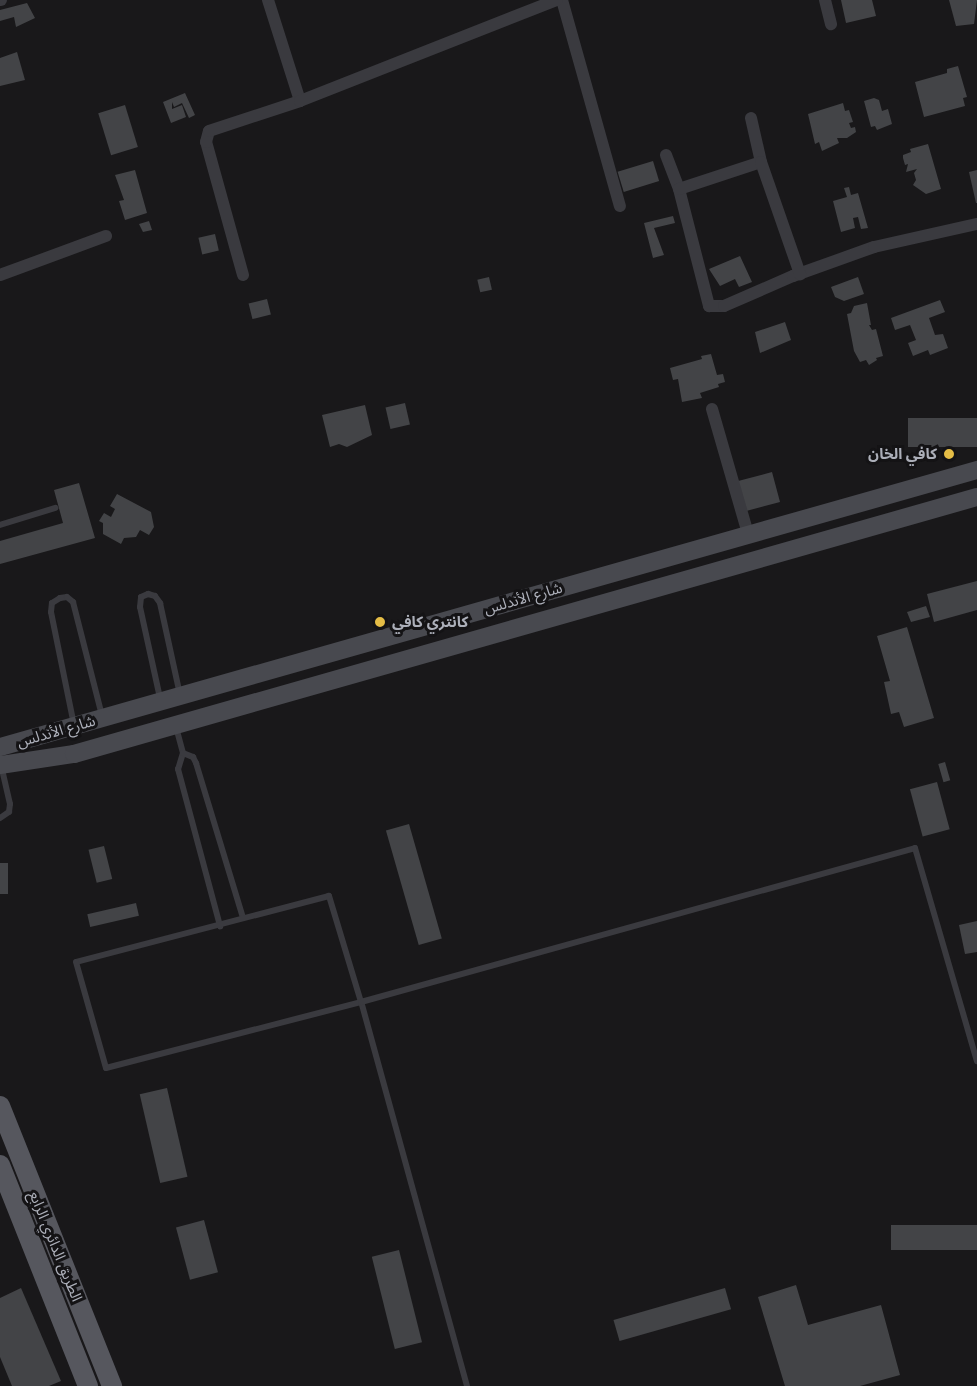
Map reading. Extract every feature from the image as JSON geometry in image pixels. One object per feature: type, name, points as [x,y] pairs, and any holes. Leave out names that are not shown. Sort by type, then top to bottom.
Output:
[{"type":"main road","name":"شارع الأندلس","points":[[0,747],[977,470]]},
{"type":"main road","name":"شارع الأندلس","points":[[1,765],[65,756],[977,497]]},
{"type":"main road","points":[[170,698],[176,725]]},
{"type":"main road","name":"الطريق الدائري الرابع","points":[[0,1106],[112,1386]]},
{"type":"main road","name":"الطريق الدائري الرابع","points":[[0,1165],[88,1386]]},
{"type":"street","points":[[268,0],[300,101]]},
{"type":"street","points":[[243,275],[206,137],[215,128],[300,101],[539,3],[557,0]]},
{"type":"street","points":[[562,0],[620,206]]},
{"type":"street","points":[[825,0],[831,24]]},
{"type":"street","points":[[751,118],[761,162],[800,274]]},
{"type":"street","points":[[666,155],[679,189],[709,306],[724,306],[800,274],[874,247],[977,224]]},
{"type":"street","points":[[679,189],[761,162]]},
{"type":"street","points":[[0,275],[106,236]]},
{"type":"street","points":[[712,409],[748,534]]},
{"type":"lane","points":[[0,525],[55,508]]},
{"type":"lane","points":[[148,594],[155,596],[160,603],[170,698],[140,607],[141,597],[148,594]]},
{"type":"lane","points":[[74,726],[51,612],[52,603],[60,598],[67,597],[73,602],[102,718]]},
{"type":"lane","points":[[176,725],[183,753],[178,769],[220,926]]},
{"type":"lane","points":[[183,753],[190,754],[196,763],[243,918]]},
{"type":"lane","points":[[0,818],[9,812],[10,804],[1,765]]},
{"type":"lane","points":[[467,1386],[361,1002],[330,896],[76,962],[106,1068],[361,1002],[915,848],[977,1061]]},
{"type":"building","points":[[841,0],[872,0],[876,16],[846,23]]},
{"type":"building","points":[[949,0],[977,0],[974,24],[956,26]]},
{"type":"building","points":[[27,3],[35,18],[16,27],[14,17],[0,21],[0,10]]},
{"type":"building","points":[[17,52],[25,80],[0,86],[0,58]]},
{"type":"building","points":[[958,66],[967,97],[963,98],[965,106],[924,117],[915,82],[947,73],[947,69]]},
{"type":"building","points":[[185,93],[195,115],[189,118],[182,103],[174,107],[172,102],[172,109],[182,105],[186,117],[171,123],[163,102]]},
{"type":"building","points":[[874,98],[879,100],[882,111],[888,109],[892,124],[877,130],[875,126],[871,127],[864,101]]},
{"type":"building","points":[[843,103],[845,111],[849,110],[853,122],[849,123],[851,128],[855,127],[856,132],[847,138],[837,138],[839,143],[822,151],[819,142],[815,144],[808,114]]},
{"type":"building","points":[[125,105],[138,147],[111,155],[98,113]]},
{"type":"building","points":[[928,144],[941,189],[926,194],[913,185],[916,180],[914,173],[917,169],[906,172],[908,164],[905,165],[903,155],[911,152],[910,149]]},
{"type":"building","points":[[653,161],[659,181],[624,192],[618,172]]},
{"type":"building","points":[[135,170],[147,213],[125,220],[119,201],[124,200],[115,175]]},
{"type":"building","points":[[977,170],[977,203],[976,203],[969,172]]},
{"type":"building","points":[[849,187],[851,195],[858,193],[868,228],[861,229],[858,217],[853,218],[855,228],[841,232],[833,201],[847,197],[844,188]]},
{"type":"building","points":[[673,216],[675,223],[654,228],[664,255],[653,258],[644,223]]},
{"type":"building","points":[[149,221],[152,230],[143,232],[139,224]]},
{"type":"building","points":[[215,234],[219,251],[202,254],[198,238]]},
{"type":"building","points":[[740,256],[752,282],[739,287],[735,279],[720,286],[709,269]]},
{"type":"building","points":[[489,277],[492,290],[480,292],[477,280]]},
{"type":"building","points":[[858,277],[864,294],[844,301],[835,297],[831,287]]},
{"type":"building","points":[[267,299],[271,315],[252,319],[249,304]]},
{"type":"building","points":[[940,300],[945,312],[929,318],[935,335],[943,334],[948,348],[930,355],[928,350],[913,356],[908,343],[916,340],[910,325],[895,330],[891,318]]},
{"type":"building","points":[[867,303],[871,325],[869,325],[872,330],[876,329],[883,356],[876,358],[877,360],[869,365],[866,360],[860,362],[854,351],[847,314],[851,313],[854,306]]},
{"type":"building","points":[[785,322],[791,340],[760,353],[755,332]]},
{"type":"building","points":[[711,354],[717,375],[723,374],[725,382],[718,384],[719,387],[700,393],[702,398],[682,402],[678,379],[673,380],[670,368],[702,359],[701,356]]},
{"type":"building","points":[[405,403],[410,424],[390,429],[386,407]]},
{"type":"building","points":[[365,405],[372,435],[347,447],[339,444],[330,447],[322,415]]},
{"type":"building","points":[[908,418],[977,418],[977,447],[908,447]]},
{"type":"building","points":[[772,472],[780,502],[745,511],[737,481]]},
{"type":"building","points":[[79,483],[95,538],[0,564],[0,541],[63,523],[54,490]]},
{"type":"building","points":[[117,494],[151,512],[154,527],[149,535],[140,530],[136,537],[124,538],[121,544],[103,534],[103,523],[99,521],[104,513],[111,517],[115,509],[110,506]]},
{"type":"building","points":[[977,581],[977,610],[934,622],[927,594]]},
{"type":"building","points":[[926,606],[930,617],[911,622],[907,612]]},
{"type":"building","points":[[907,627],[934,718],[904,727],[899,712],[891,714],[884,682],[890,681],[877,636]]},
{"type":"building","points":[[945,762],[950,780],[944,782],[938,764]]},
{"type":"building","points":[[937,782],[950,829],[923,837],[910,789]]},
{"type":"building","points":[[409,824],[442,938],[419,945],[386,831]]},
{"type":"building","points":[[104,846],[112,879],[97,883],[88,850]]},
{"type":"building","points":[[0,863],[8,863],[8,894],[0,894]]},
{"type":"building","points":[[136,903],[139,916],[90,927],[87,914]]},
{"type":"building","points":[[977,921],[977,952],[965,954],[959,925]]},
{"type":"building","points":[[167,1088],[187,1177],[160,1183],[140,1094]]},
{"type":"building","points":[[204,1220],[218,1272],[190,1280],[176,1228]]},
{"type":"building","points":[[891,1225],[977,1225],[977,1250],[891,1250]]},
{"type":"building","points":[[399,1250],[422,1342],[395,1349],[372,1257]]},
{"type":"building","points":[[796,1285],[808,1325],[881,1305],[900,1375],[860,1386],[785,1386],[758,1297]]},
{"type":"building","points":[[21,1288],[61,1381],[49,1386],[12,1386],[0,1357],[0,1298]]},
{"type":"building","points":[[725,1288],[731,1309],[620,1341],[613,1320]]},
{"type":"place","name":"كافي الخان","points":[[949,454]]},
{"type":"place","name":"كانتري كافي","points":[[380,622]]}]
